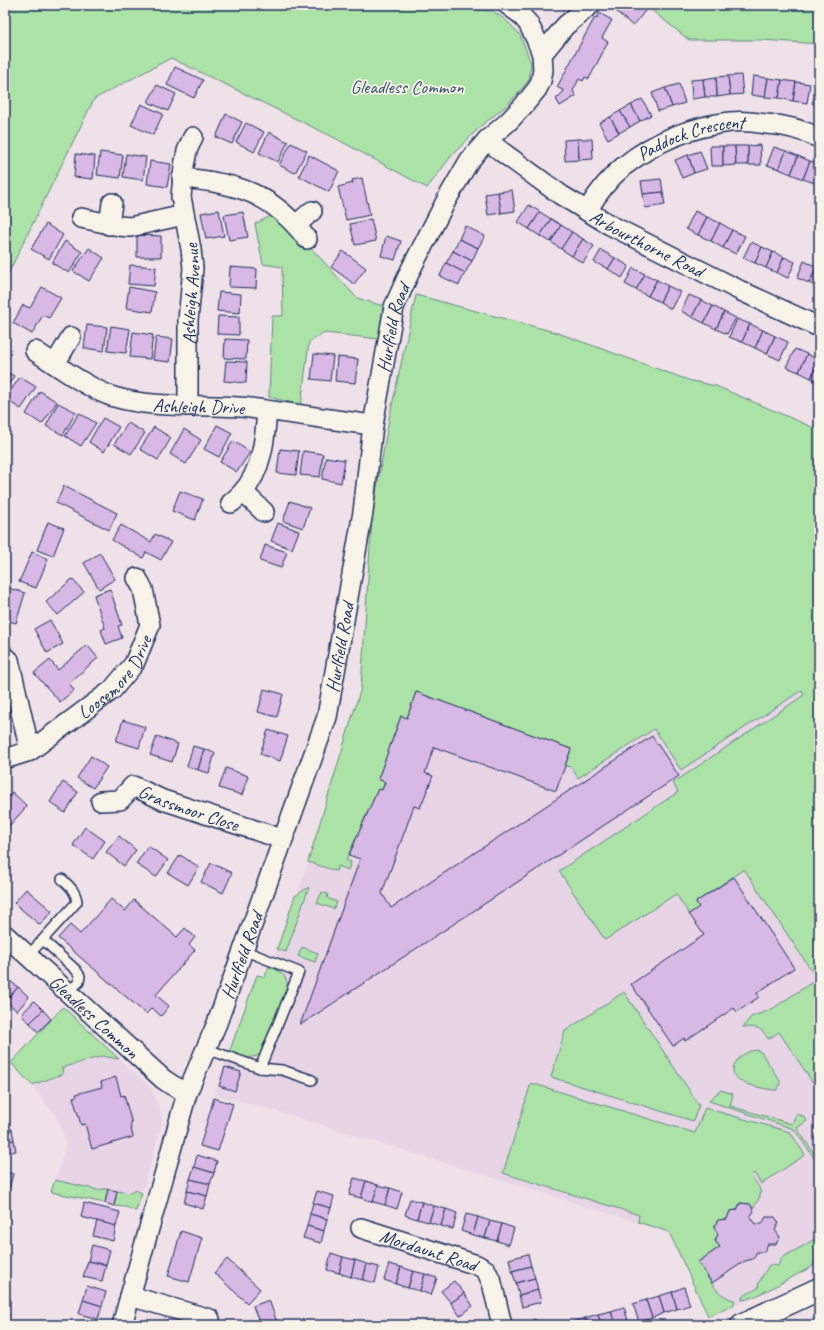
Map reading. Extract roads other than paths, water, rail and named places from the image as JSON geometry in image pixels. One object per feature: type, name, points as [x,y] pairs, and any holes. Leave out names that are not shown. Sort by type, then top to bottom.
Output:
[{"type":"street","points":[[508,5],[519,13],[528,23],[542,54],[565,26],[590,5]]},
{"type":"street","points":[[565,26],[568,5]]},
{"type":"street","name":"Hurlfield Road","points":[[122,1325],[187,1093],[207,1049],[327,717],[363,512],[373,425],[394,307],[447,199],[469,161],[487,140],[508,122],[537,89],[541,81],[543,70],[542,54]]},
{"type":"street","name":"Paddock Crescent","points":[[587,211],[600,190],[623,167],[660,142],[688,131],[730,122],[753,122],[780,125],[812,134],[819,138]]},
{"type":"street","name":"Ashleigh Avenue","points":[[188,406],[188,320],[193,268],[181,197],[182,178],[187,151],[193,137]]},
{"type":"street","name":"Arbourthorne Road","points":[[487,140],[561,195],[610,225],[732,286],[819,327]]},
{"type":"street","points":[[182,178],[224,183],[256,194],[265,200],[301,232],[312,211]]},
{"type":"street","points":[[109,224],[112,203]]},
{"type":"street","points":[[81,218],[109,224],[130,226],[184,215]]},
{"type":"street","points":[[55,364],[71,337]]},
{"type":"street","name":"Ashleigh Drive","points":[[35,351],[97,390],[114,397],[170,406],[249,408],[373,425]]},
{"type":"street","points":[[264,512],[237,498],[254,476],[264,439],[267,411]]},
{"type":"street","name":"Loosemore Drive","points":[[5,757],[11,757],[30,751],[112,690],[134,664],[150,625],[143,589],[137,578]]},
{"type":"street","points":[[9,660],[30,751]]},
{"type":"street","name":"Grassmoor Close","points":[[101,801],[120,800],[133,786],[163,800],[282,839]]},
{"type":"street","name":"Gleadless Common","points":[[5,935],[163,1079],[187,1093]]},
{"type":"street","name":"Mordaunt Road","points":[[361,1228],[477,1265],[486,1270],[492,1283],[502,1325]]},
{"type":"street","points":[[742,1325],[819,1289]]},
{"type":"street","points":[[130,1296],[210,1319]]},
{"type":"lane","points":[[28,956],[77,902],[76,896],[72,889],[62,879]]},
{"type":"lane","points":[[43,940],[76,970],[80,976],[79,982],[68,992]]},
{"type":"lane","points":[[243,950],[299,972],[260,1068]]},
{"type":"lane","points":[[207,1049],[260,1068],[282,1070],[312,1080]]}]
